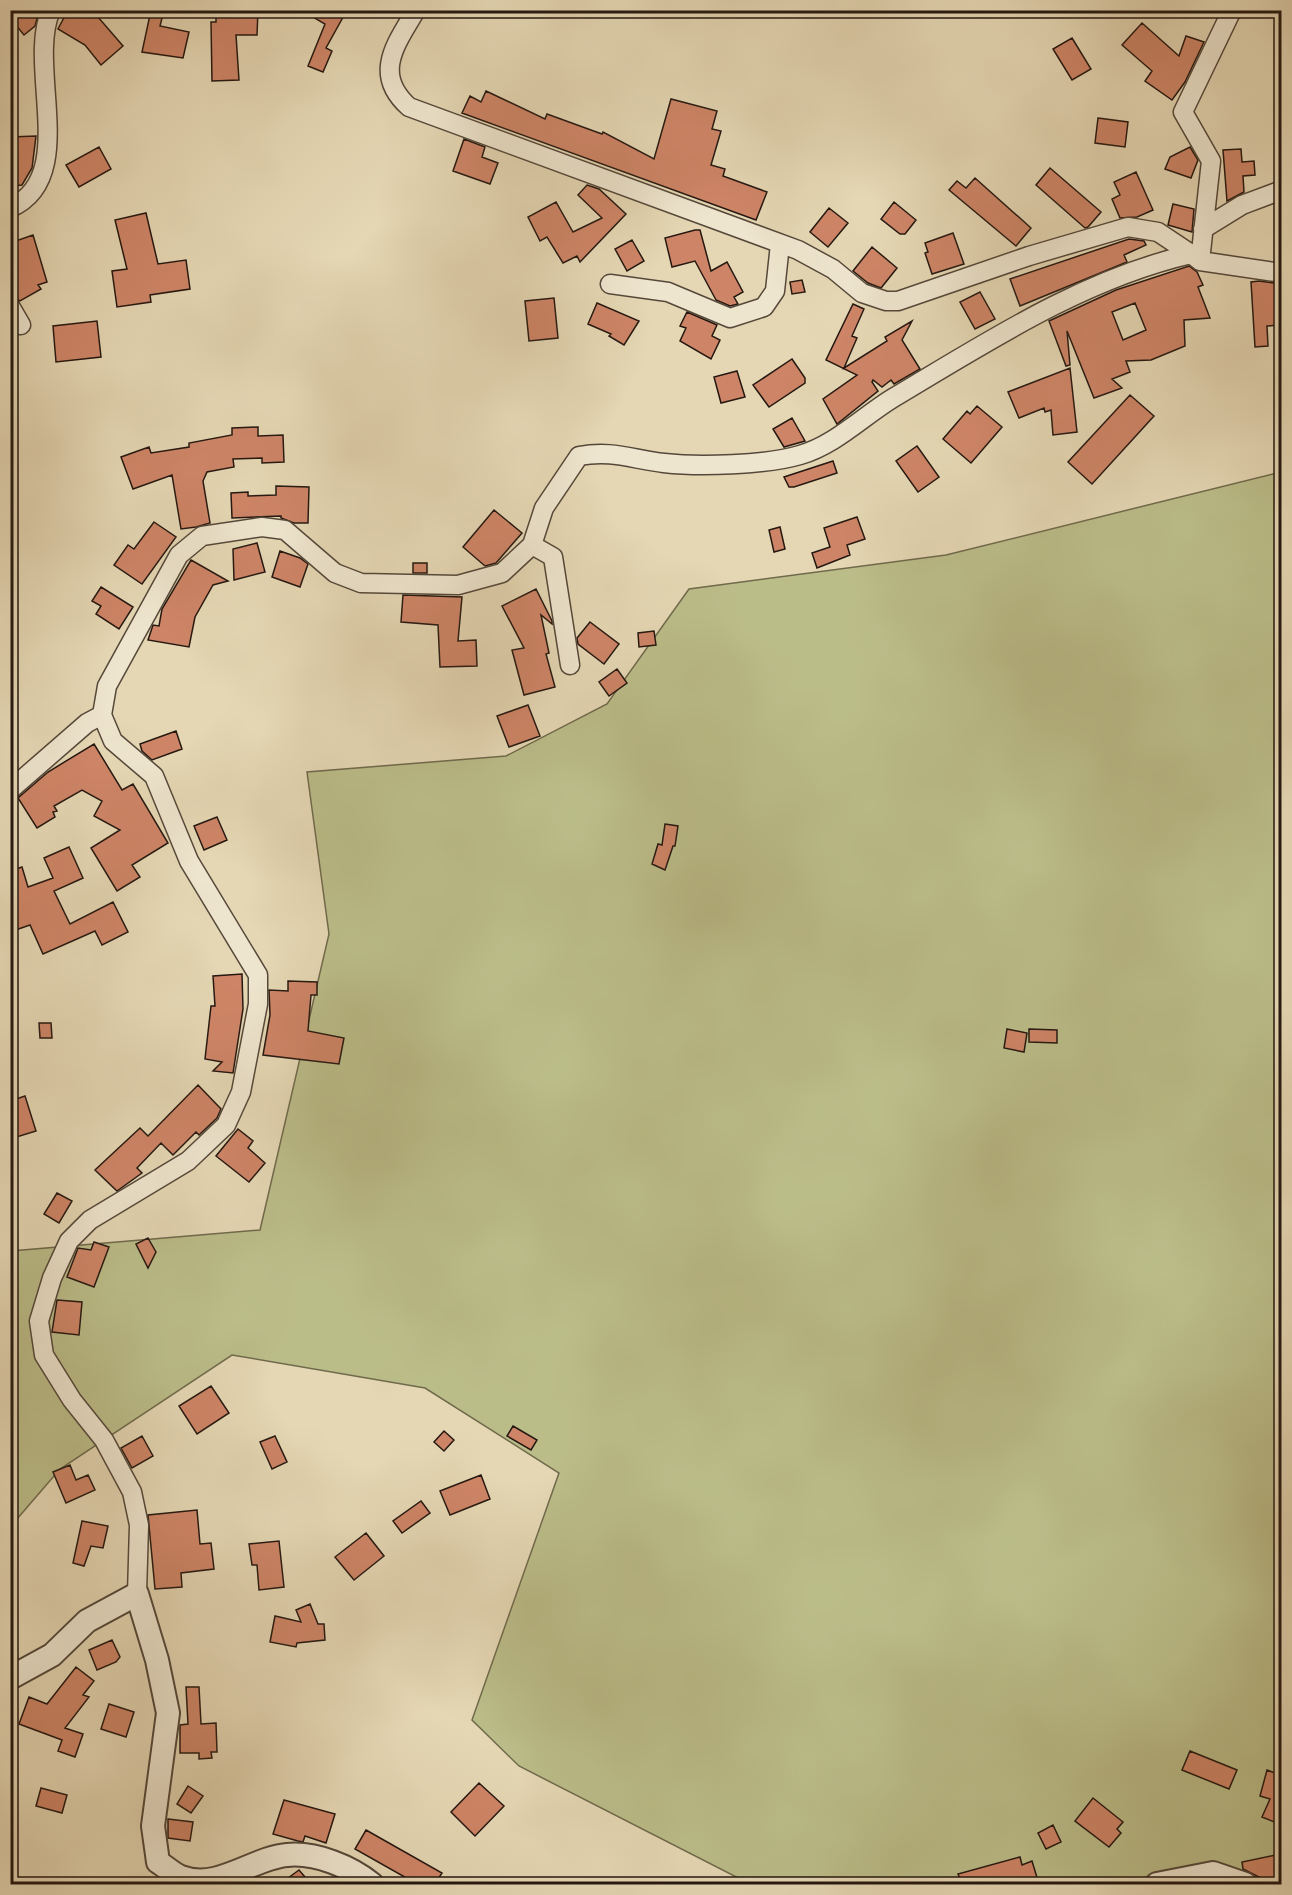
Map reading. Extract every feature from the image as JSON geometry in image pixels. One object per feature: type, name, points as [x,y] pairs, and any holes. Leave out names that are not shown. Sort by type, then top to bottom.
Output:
[{"type":"street","points":[[10,208],[32,193],[46,164],[44,37],[51,10]]},
{"type":"street","points":[[416,10],[393,48],[389,66],[396,93],[409,107],[780,244],[833,269],[862,293],[886,301],[898,301],[1029,256],[1128,227],[1158,232],[1196,258]]},
{"type":"street","points":[[1196,258],[1203,230],[1211,161],[1183,112],[1232,10]]},
{"type":"street","points":[[1203,230],[1242,205],[1281,190]]},
{"type":"street","points":[[610,284],[668,292],[730,318],[765,307],[775,291],[780,244]]},
{"type":"street","points":[[372,1884],[354,1870],[329,1860],[288,1854],[216,1880],[182,1878],[158,1862],[153,1826],[168,1713],[157,1660],[137,1594],[139,1525],[132,1492],[104,1440],[72,1400],[44,1354],[39,1321],[52,1278],[69,1241],[90,1220],[188,1161],[226,1125],[241,1092],[258,1004],[258,975],[189,861],[154,776],[113,741],[102,715],[107,686],[179,555],[202,536],[262,527],[285,530],[335,573],[361,583],[458,585],[501,573],[532,545],[544,507],[579,456],[603,452],[665,463],[701,465],[799,456],[825,445],[877,408],[1031,319],[1119,276],[1158,262],[1196,258],[1281,273]]},
{"type":"street","points":[[10,306],[21,325]]},
{"type":"street","points":[[532,545],[553,557],[570,665]]},
{"type":"street","points":[[10,790],[87,723],[102,715]]},
{"type":"street","points":[[10,1678],[52,1655],[87,1622],[137,1594]]},
{"type":"street","points":[[1157,1884],[1213,1873],[1245,1884]]},
{"type":"green space","points":[[1281,472],[1281,1884],[750,1884],[519,1766],[472,1720],[559,1473],[425,1388],[232,1355],[60,1469],[11,1526],[11,1251],[260,1230],[329,934],[307,772],[506,756],[607,704],[689,589],[946,555]]},
{"type":"building","points":[[10,10],[34,10],[38,15],[35,26],[24,35],[10,18]]},
{"type":"building","points":[[68,10],[88,10],[98,17],[123,46],[101,65],[85,45],[58,29]]},
{"type":"building","points":[[151,10],[164,10],[160,26],[189,32],[183,58],[142,52]]},
{"type":"building","points":[[216,10],[258,10],[257,35],[236,35],[239,80],[212,81],[211,22],[216,22]]},
{"type":"building","points":[[301,10],[347,10],[326,48],[332,51],[323,72],[308,66],[325,24]]},
{"type":"building","points":[[1142,23],[1179,56],[1186,36],[1204,42],[1185,82],[1172,100],[1145,81],[1152,71],[1122,45]]},
{"type":"building","points":[[1072,38],[1091,69],[1072,80],[1053,49]]},
{"type":"building","points":[[486,91],[545,119],[547,114],[602,134],[603,132],[654,159],[671,99],[717,111],[712,129],[721,131],[711,165],[725,169],[723,176],[767,192],[756,220],[462,113],[470,96],[481,102]]},
{"type":"building","points":[[1098,118],[1128,122],[1125,147],[1095,143]]},
{"type":"building","points":[[36,136],[32,168],[22,185],[12,186],[10,137]]},
{"type":"building","points":[[464,139],[485,147],[482,157],[498,163],[490,184],[453,171]]},
{"type":"building","points":[[99,147],[111,169],[79,187],[66,165]]},
{"type":"building","points":[[1190,147],[1198,160],[1191,178],[1165,169],[1170,157]]},
{"type":"building","points":[[1241,149],[1242,162],[1254,161],[1255,175],[1243,176],[1244,192],[1227,201],[1223,150]]},
{"type":"building","points":[[1050,168],[1101,212],[1088,227],[1085,228],[1036,185]]},
{"type":"building","points":[[1136,172],[1153,210],[1137,217],[1120,218],[1112,199],[1120,195],[1114,182]]},
{"type":"building","points":[[975,178],[1031,228],[1016,246],[949,190],[957,181],[966,188]]},
{"type":"building","points":[[587,185],[599,189],[626,214],[580,262],[577,256],[563,263],[547,237],[540,241],[528,217],[556,202],[573,232],[602,218],[578,195]]},
{"type":"building","points":[[894,202],[916,220],[905,234],[900,234],[881,219]]},
{"type":"building","points":[[1173,204],[1194,209],[1192,232],[1168,225]]},
{"type":"building","points":[[829,208],[848,223],[828,247],[810,232]]},
{"type":"building","points":[[146,213],[158,264],[186,260],[190,289],[150,295],[151,302],[117,307],[112,271],[127,269],[115,220]]},
{"type":"building","points":[[700,230],[711,271],[727,262],[743,292],[734,297],[738,304],[730,306],[716,300],[695,261],[672,267],[665,238]]},
{"type":"building","points":[[953,233],[964,264],[932,274],[925,253],[928,252],[925,243]]},
{"type":"building","points":[[33,235],[47,282],[38,285],[41,289],[20,301],[10,295],[10,243]]},
{"type":"building","points":[[1129,239],[1144,241],[1146,245],[1124,255],[1127,262],[1020,306],[1010,279]]},
{"type":"building","points":[[632,240],[644,261],[627,271],[615,249]]},
{"type":"building","points":[[872,247],[897,268],[881,288],[868,283],[853,271]]},
{"type":"building","points":[[1189,266],[1197,272],[1203,285],[1198,287],[1210,318],[1184,320],[1185,346],[1151,360],[1126,361],[1130,372],[1112,379],[1122,388],[1094,398],[1067,331],[1070,365],[1066,366],[1049,321],[1116,290]],"holes":[[[1135,303],[1146,330],[1123,340],[1112,312]]]},
{"type":"building","points":[[802,280],[805,292],[792,294],[790,282]]},
{"type":"building","points":[[1251,282],[1281,284],[1281,325],[1267,326],[1268,346],[1255,347]]},
{"type":"building","points":[[980,292],[995,319],[975,329],[960,302]]},
{"type":"building","points":[[554,298],[558,338],[529,341],[525,301]]},
{"type":"building","points":[[597,303],[639,321],[624,345],[609,336],[611,334],[588,324]]},
{"type":"building","points":[[853,304],[864,309],[852,336],[857,338],[844,368],[887,341],[885,337],[912,321],[902,340],[920,369],[894,384],[891,380],[882,387],[873,380],[878,391],[837,424],[823,399],[857,375],[826,360]]},
{"type":"building","points":[[687,312],[717,325],[712,336],[720,340],[711,359],[680,341],[686,328],[680,326]]},
{"type":"building","points":[[97,321],[101,357],[56,362],[53,326]]},
{"type":"building","points":[[792,359],[805,378],[805,383],[769,407],[753,385]]},
{"type":"building","points":[[1070,368],[1077,432],[1053,435],[1051,410],[1045,412],[1044,408],[1019,418],[1008,392]]},
{"type":"building","points":[[737,371],[745,397],[721,403],[714,377]]},
{"type":"building","points":[[1130,395],[1154,416],[1092,484],[1068,462]]},
{"type":"building","points":[[977,406],[1002,427],[971,463],[943,439],[967,411],[970,414]]},
{"type":"building","points":[[792,418],[805,441],[784,447],[773,429]]},
{"type":"building","points":[[258,427],[258,436],[283,435],[284,462],[262,463],[262,458],[233,459],[234,467],[207,472],[203,481],[210,523],[196,527],[181,529],[172,475],[133,489],[121,457],[149,447],[151,453],[189,447],[189,443],[232,435],[232,428]]},
{"type":"building","points":[[917,446],[939,477],[918,492],[896,461]]},
{"type":"building","points":[[833,461],[837,473],[794,487],[789,487],[784,477]]},
{"type":"building","points":[[276,486],[309,487],[308,523],[294,523],[281,516],[232,518],[231,493],[248,492],[248,496],[276,495]]},
{"type":"building","points":[[494,510],[522,533],[496,563],[485,566],[463,547]]},
{"type":"building","points":[[857,517],[865,539],[847,545],[850,555],[817,568],[812,553],[830,547],[824,528]]},
{"type":"building","points":[[154,522],[176,537],[142,584],[114,565],[128,545],[134,549]]},
{"type":"building","points":[[780,527],[785,549],[774,552],[769,530]]},
{"type":"building","points":[[257,543],[265,572],[234,580],[233,549]]},
{"type":"building","points":[[280,551],[300,558],[308,564],[300,587],[272,577]]},
{"type":"building","points":[[191,560],[228,581],[213,585],[195,617],[189,647],[148,640],[153,625],[159,626],[162,609]]},
{"type":"building","points":[[413,563],[427,563],[427,573],[413,573]]},
{"type":"building","points":[[101,587],[133,607],[119,629],[96,614],[101,606],[92,601]]},
{"type":"building","points":[[536,589],[552,621],[552,624],[541,615],[549,653],[546,654],[555,687],[524,695],[512,650],[524,648],[502,606]]},
{"type":"building","points":[[403,595],[462,597],[458,641],[476,640],[477,666],[440,667],[438,625],[401,622]]},
{"type":"building","points":[[590,622],[619,644],[604,664],[578,644],[577,638]]},
{"type":"building","points":[[654,631],[656,645],[639,647],[638,633]]},
{"type":"building","points":[[617,669],[627,683],[609,696],[599,682]]},
{"type":"building","points":[[528,705],[540,736],[509,747],[497,716]]},
{"type":"building","points":[[176,731],[182,749],[152,760],[142,751],[140,744]]},
{"type":"building","points":[[94,744],[122,790],[133,784],[168,843],[132,865],[140,877],[117,891],[91,848],[120,830],[94,816],[102,801],[82,790],[54,806],[57,811],[53,812],[55,817],[37,828],[18,798],[48,772]]},
{"type":"building","points":[[217,817],[227,840],[204,850],[194,826]]},
{"type":"building","points":[[665,824],[678,826],[675,846],[673,846],[665,870],[652,864],[658,844],[662,845]]},
{"type":"building","points":[[69,847],[83,878],[54,891],[70,924],[113,902],[128,932],[102,945],[95,931],[43,954],[30,925],[10,932],[10,871],[22,867],[28,887],[53,878],[44,858]]},
{"type":"building","points":[[242,974],[243,1009],[233,1073],[213,1071],[222,1062],[205,1059],[211,1006],[215,1006],[213,976]]},
{"type":"building","points":[[288,981],[317,982],[317,995],[311,995],[308,1031],[344,1038],[339,1064],[263,1055],[270,1015],[269,990],[288,991]]},
{"type":"building","points":[[39,1023],[51,1023],[52,1038],[40,1038]]},
{"type":"building","points":[[1007,1029],[1027,1033],[1024,1052],[1004,1048]]},
{"type":"building","points":[[1029,1029],[1057,1030],[1057,1043],[1029,1042]]},
{"type":"building","points":[[198,1085],[221,1109],[217,1118],[199,1135],[196,1132],[173,1155],[161,1143],[137,1168],[142,1173],[117,1191],[95,1170],[140,1128],[148,1136]]},
{"type":"building","points":[[25,1096],[36,1131],[10,1139],[10,1101]]},
{"type":"building","points":[[238,1129],[253,1141],[248,1148],[265,1163],[249,1182],[216,1156]]},
{"type":"building","points":[[57,1193],[72,1201],[59,1223],[44,1214]]},
{"type":"building","points":[[148,1238],[156,1252],[148,1268],[136,1244]]},
{"type":"building","points":[[94,1242],[109,1247],[94,1287],[67,1277],[78,1248],[91,1250]]},
{"type":"building","points":[[57,1300],[82,1302],[79,1335],[52,1332]]},
{"type":"building","points":[[211,1386],[229,1413],[197,1434],[179,1406]]},
{"type":"building","points":[[513,1426],[537,1440],[531,1450],[507,1436]]},
{"type":"building","points":[[444,1431],[454,1440],[444,1451],[434,1442]]},
{"type":"building","points":[[142,1436],[153,1456],[132,1468],[121,1448]]},
{"type":"building","points":[[275,1436],[287,1462],[272,1469],[260,1442]]},
{"type":"building","points":[[70,1465],[76,1480],[88,1475],[95,1490],[66,1503],[53,1472]]},
{"type":"building","points":[[481,1475],[490,1499],[450,1515],[440,1491]]},
{"type":"building","points":[[421,1501],[430,1513],[402,1533],[393,1521]]},
{"type":"building","points":[[197,1510],[200,1544],[211,1543],[214,1569],[181,1573],[182,1587],[155,1589],[148,1515]]},
{"type":"building","points":[[82,1521],[108,1526],[103,1548],[91,1546],[84,1566],[73,1563]]},
{"type":"building","points":[[366,1533],[384,1556],[354,1580],[335,1557]]},
{"type":"building","points":[[279,1541],[284,1587],[259,1590],[257,1565],[252,1565],[249,1544]]},
{"type":"building","points":[[310,1604],[318,1624],[324,1624],[325,1640],[297,1643],[296,1647],[270,1642],[275,1616],[301,1622],[296,1610]]},
{"type":"building","points":[[112,1640],[120,1657],[116,1662],[97,1670],[89,1650]]},
{"type":"building","points":[[76,1667],[94,1681],[83,1695],[89,1697],[65,1728],[83,1734],[75,1757],[58,1751],[62,1740],[19,1724],[29,1697],[47,1704]]},
{"type":"building","points":[[186,1687],[199,1687],[201,1724],[216,1723],[217,1752],[211,1752],[212,1758],[199,1759],[199,1753],[180,1753],[180,1725],[188,1724]]},
{"type":"building","points":[[109,1704],[134,1712],[126,1737],[101,1729]]},
{"type":"building","points":[[1190,1751],[1237,1770],[1229,1789],[1182,1770]]},
{"type":"building","points":[[1267,1770],[1280,1775],[1281,1771],[1281,1814],[1277,1823],[1262,1817],[1270,1799],[1260,1796]]},
{"type":"building","points":[[479,1783],[504,1806],[475,1836],[451,1812]]},
{"type":"building","points":[[188,1786],[203,1796],[191,1813],[177,1804]]},
{"type":"building","points":[[41,1788],[67,1795],[62,1813],[36,1806]]},
{"type":"building","points":[[1093,1798],[1123,1822],[1117,1829],[1121,1833],[1109,1847],[1075,1821]]},
{"type":"building","points":[[284,1800],[335,1814],[326,1843],[305,1836],[303,1842],[273,1834]]},
{"type":"building","points":[[168,1819],[193,1822],[190,1841],[168,1838]]},
{"type":"building","points":[[1053,1825],[1061,1842],[1046,1849],[1038,1833]]},
{"type":"building","points":[[366,1830],[442,1873],[435,1884],[417,1884],[355,1849]]},
{"type":"building","points":[[1281,1854],[1281,1884],[1260,1884],[1259,1877],[1243,1869],[1242,1862]]},
{"type":"building","points":[[1020,1857],[1022,1865],[1032,1861],[1038,1881],[1027,1884],[962,1884],[958,1874]]},
{"type":"building","points":[[299,1870],[311,1884],[280,1884]]}]
